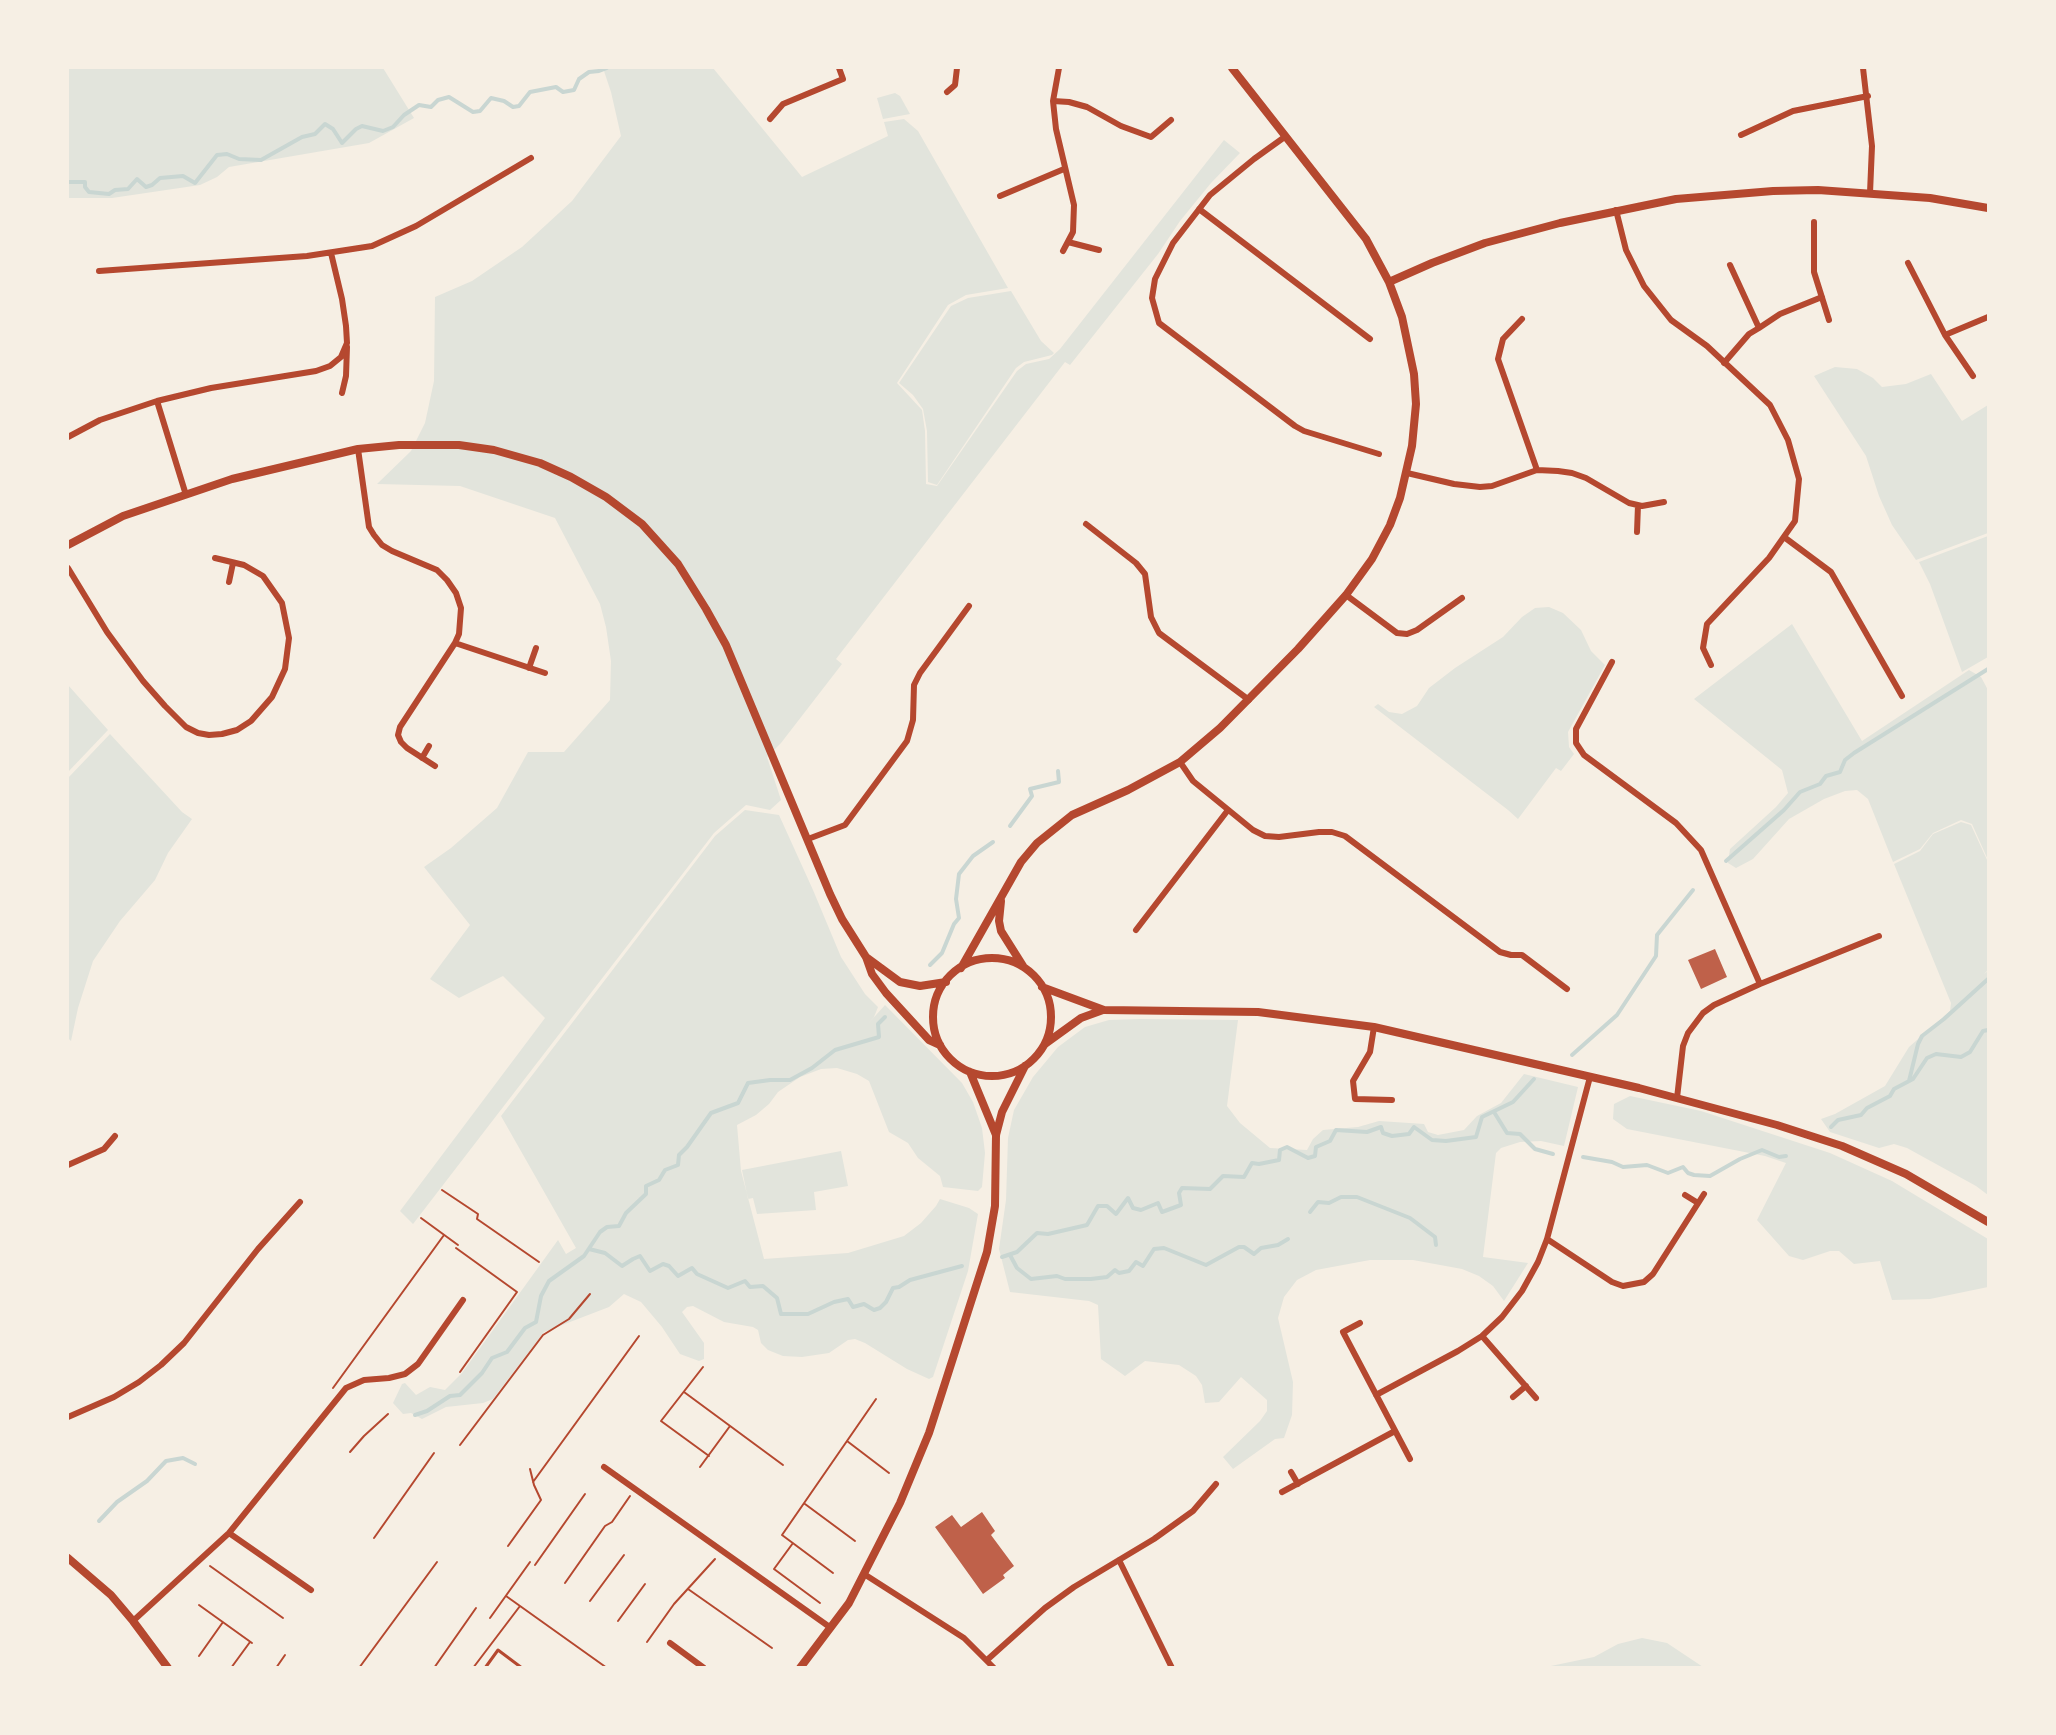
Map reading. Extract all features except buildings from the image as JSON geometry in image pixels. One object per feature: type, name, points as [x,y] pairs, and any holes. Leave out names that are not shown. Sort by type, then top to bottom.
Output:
[{"type":"street","points":[[770,119],[783,104],[843,79],[839,68]]},
{"type":"street","points":[[947,92],[955,85],[957,68]]},
{"type":"street","points":[[1059,68],[1053,101],[1056,129],[1074,206],[1072,232],[1063,251]]},
{"type":"street","points":[[961,968],[988,919],[1001,901],[1021,862],[1037,843],[1072,814],[1128,790],[1180,762],[1249,700],[1346,595],[1372,559],[1390,525],[1407,473],[1416,404],[1414,374],[1402,316],[1389,282],[1366,239],[1232,68]]},
{"type":"street","points":[[1863,68],[1872,146],[1870,192]]},
{"type":"street","points":[[1741,135],[1793,111],[1868,96]]},
{"type":"street","points":[[1053,101],[1070,102],[1113,123],[1151,137],[1171,120]]},
{"type":"street","points":[[1286,136],[1210,195],[1173,243],[1155,279],[1152,298],[1159,323],[1295,426],[1304,431],[1379,454]]},
{"type":"street","points":[[99,271],[331,253],[372,246],[439,213],[531,158]]},
{"type":"street","points":[[999,196],[1064,169]]},
{"type":"street","points":[[1389,282],[1485,243],[1616,210],[1676,199],[1773,191],[1818,190],[1930,198],[1989,208]]},
{"type":"street","points":[[1199,208],[1370,339]]},
{"type":"street","points":[[1616,210],[1626,250],[1644,286],[1671,320],[1707,346],[1770,405],[1788,440],[1799,479],[1795,521],[1769,558],[1707,624],[1703,648],[1711,665]]},
{"type":"street","points":[[1814,222],[1814,272],[1829,320]]},
{"type":"street","points":[[1068,242],[1100,250]]},
{"type":"street","points":[[331,253],[346,326],[346,376],[342,393]]},
{"type":"street","points":[[1908,263],[1945,335],[1973,376]]},
{"type":"street","points":[[1730,266],[1759,328]]},
{"type":"street","points":[[1724,363],[1749,334],[1780,314],[1822,297]]},
{"type":"street","points":[[1945,335],[1989,317]]},
{"type":"street","points":[[1522,320],[1503,339],[1498,359],[1537,470]]},
{"type":"street","points":[[68,437],[100,420],[157,401],[211,388],[316,371],[330,366],[341,357],[347,343]]},
{"type":"street","points":[[157,401],[186,495]]},
{"type":"street","points":[[68,545],[123,516],[186,495],[232,480],[358,449],[399,445],[459,445],[494,450],[540,464],[571,477],[606,498],[642,524],[678,564],[726,645],[842,920],[866,957],[872,974],[886,993],[929,1040],[940,1045]]},
{"type":"street","points":[[358,449],[369,527],[382,545],[437,570],[456,593],[461,608],[459,634],[455,643],[400,727],[398,735],[400,742],[435,766]]},
{"type":"street","points":[[1407,473],[1454,484],[1480,487],[1492,486],[1537,470],[1572,473],[1598,484],[1629,503],[1638,505],[1664,502]]},
{"type":"street","points":[[1637,532],[1638,505]]},
{"type":"street","points":[[1086,524],[1136,562],[1145,574],[1151,617],[1158,633],[1249,700]]},
{"type":"street","points":[[1784,537],[1831,572],[1902,696]]},
{"type":"street","points":[[68,568],[102,624],[144,681],[186,727],[209,735],[237,730],[264,708],[281,681],[288,654],[289,638],[282,603],[263,576],[244,565],[215,558]]},
{"type":"street","points":[[229,582],[233,562]]},
{"type":"street","points":[[1346,595],[1397,633],[1407,634],[1417,630],[1462,598]]},
{"type":"street","points":[[808,839],[845,825],[907,741],[913,720],[914,685],[920,673],[969,606]]},
{"type":"street","points":[[455,643],[545,673]]},
{"type":"street","points":[[529,668],[536,648]]},
{"type":"street","points":[[1612,662],[1576,729],[1576,743],[1584,755],[1676,823],[1701,850],[1760,984]]},
{"type":"street","points":[[422,758],[429,746]]},
{"type":"street","points":[[1180,762],[1194,781],[1253,830],[1265,836],[1279,837],[1332,832],[1346,836],[1500,952],[1522,955],[1567,989]]},
{"type":"street","points":[[1136,930],[1228,810]]},
{"type":"street","points":[[1001,901],[999,921],[1001,931],[1025,968]]},
{"type":"street","points":[[1677,1098],[1683,1046],[1695,1022],[1714,1005],[1879,936]]},
{"type":"street","points":[[866,957],[900,982],[920,986],[945,982]]},
{"type":"street","points":[[1044,1046],[1050,1028],[1050,1005],[1034,975],[1025,968],[1003,959],[980,960],[961,968],[945,982],[938,995],[933,1018],[934,1029],[940,1045],[951,1059],[970,1072],[993,1076],[1004,1075],[1026,1066],[1044,1046],[1081,1018],[1104,1010]]},
{"type":"street","points":[[1042,987],[1104,1010],[1258,1012],[1374,1027],[1677,1098],[1777,1125],[1842,1146],[1906,1174],[1989,1222]]},
{"type":"street","points":[[1374,1027],[1370,1052],[1353,1081],[1354,1099],[1392,1100]]},
{"type":"street","points":[[800,1668],[849,1603],[876,1553],[929,1433],[987,1252],[995,1206],[996,1135],[1002,1112],[1026,1066]]},
{"type":"street","points":[[970,1072],[996,1135]]},
{"type":"street","points":[[1376,1395],[1482,1336],[1502,1317],[1528,1282],[1539,1262],[1547,1239],[1590,1077]]},
{"type":"street","points":[[68,1165],[104,1149],[115,1136]]},
{"type":"street","points":[[1547,1239],[1612,1282],[1623,1286],[1644,1282],[1653,1274],[1704,1194]]},
{"type":"street","points":[[1685,1195],[1698,1203]]},
{"type":"street","points":[[68,1417],[114,1397],[139,1382],[168,1358],[184,1343],[258,1249],[300,1202]]},
{"type":"street","points":[[133,1621],[229,1533],[346,1388],[364,1380],[405,1374],[418,1364],[463,1300]]},
{"type":"street","points":[[1360,1323],[1343,1332],[1410,1459]]},
{"type":"street","points":[[1482,1336],[1536,1398]]},
{"type":"street","points":[[1513,1397],[1526,1386]]},
{"type":"street","points":[[1282,1492],[1395,1431]]},
{"type":"street","points":[[604,1467],[831,1628]]},
{"type":"street","points":[[1291,1472],[1298,1484]]},
{"type":"street","points":[[987,1660],[1045,1608],[1193,1512],[1216,1484]]},
{"type":"street","points":[[229,1533],[311,1590]]},
{"type":"street","points":[[68,1558],[111,1595],[168,1668]]},
{"type":"street","points":[[1119,1560],[1172,1668]]},
{"type":"street","points":[[864,1574],[964,1638],[994,1668]]},
{"type":"street","points":[[670,1643],[704,1668]]},
{"type":"lane","points":[[485,1668],[498,1650],[522,1668]]},
{"type":"path","points":[[442,1190],[478,1214],[477,1219],[539,1262]]},
{"type":"path","points":[[420,1218],[517,1292],[460,1372]]},
{"type":"path","points":[[330,1392],[444,1235]]},
{"type":"path","points":[[460,1445],[543,1335],[569,1319],[590,1294]]},
{"type":"path","points":[[533,1482],[639,1336]]},
{"type":"path","points":[[703,1366],[661,1421],[709,1456]]},
{"type":"path","points":[[684,1392],[783,1465]]},
{"type":"path","points":[[833,1573],[783,1535],[876,1399]]},
{"type":"path","points":[[350,1452],[388,1414]]},
{"type":"path","points":[[700,1467],[730,1426]]},
{"type":"path","points":[[848,1442],[889,1473]]},
{"type":"path","points":[[374,1538],[434,1453]]},
{"type":"path","points":[[508,1546],[541,1500],[530,1469]]},
{"type":"path","points":[[565,1583],[605,1526],[612,1522],[635,1489]]},
{"type":"path","points":[[535,1565],[585,1494]]},
{"type":"path","points":[[804,1504],[855,1541]]},
{"type":"path","points":[[793,1543],[774,1569],[820,1603]]},
{"type":"path","points":[[646,1642],[674,1604],[722,1550]]},
{"type":"path","points":[[590,1601],[624,1555]]},
{"type":"path","points":[[359,1668],[437,1562]]},
{"type":"path","points":[[490,1618],[530,1562]]},
{"type":"path","points":[[210,1566],[283,1618]]},
{"type":"path","points":[[618,1621],[645,1584]]},
{"type":"path","points":[[688,1589],[772,1648]]},
{"type":"path","points":[[506,1596],[607,1668]]},
{"type":"path","points":[[199,1605],[251,1643],[231,1668]]},
{"type":"path","points":[[473,1668],[519,1606]]},
{"type":"path","points":[[434,1668],[476,1608]]},
{"type":"path","points":[[199,1656],[222,1622]]},
{"type":"path","points":[[276,1668],[285,1655]]},
{"type":"shaded area","points":[[68,68],[383,68],[414,118],[369,143],[229,167],[217,177],[200,185],[112,198],[68,198]]},
{"type":"shaded area","points":[[603,68],[713,68],[802,177],[888,136],[884,122],[904,119],[918,131],[1008,288],[966,295],[948,305],[897,383],[922,410],[925,431],[926,484],[937,486],[1017,371],[1026,364],[1049,359],[1060,349],[1224,140],[1240,153],[1211,183],[1180,221],[1158,254],[1070,365],[1065,362],[836,659],[842,664],[781,743],[767,757],[781,800],[770,810],[746,805],[714,833],[413,1224],[400,1211],[545,1018],[503,976],[459,998],[430,979],[470,925],[424,867],[451,848],[497,808],[528,752],[564,752],[610,700],[611,661],[600,604],[555,518],[460,486],[377,484],[411,451],[425,423],[434,381],[435,297],[472,281],[522,247],[572,201],[621,136]]},
{"type":"shaded area","points":[[895,93],[900,96],[910,114],[883,119],[877,98]]},
{"type":"shaded area","points":[[1011,291],[1041,341],[1054,353],[1024,362],[1016,368],[937,485],[928,482],[927,431],[923,409],[913,395],[899,383],[951,306],[968,298]]},
{"type":"shaded area","points":[[1835,367],[1857,369],[1873,378],[1882,387],[1906,384],[1931,374],[1962,421],[1988,405],[1988,533],[1916,560],[1892,525],[1879,496],[1866,456],[1814,376]]},
{"type":"shaded area","points":[[1988,536],[1988,657],[1962,672],[1930,584],[1919,562]]},
{"type":"shaded area","points":[[1549,607],[1563,613],[1581,630],[1591,651],[1605,665],[1568,732],[1569,747],[1574,754],[1561,771],[1556,768],[1518,819],[1374,707],[1378,704],[1389,712],[1402,714],[1417,706],[1429,688],[1503,637],[1522,617],[1535,608]]},
{"type":"shaded area","points":[[1792,624],[1862,741],[1969,670],[1981,677],[1988,690],[1988,860],[1972,824],[1961,820],[1933,833],[1920,849],[1893,862],[1868,799],[1857,790],[1845,791],[1824,799],[1789,819],[1753,859],[1736,868],[1728,863],[1730,849],[1788,793],[1782,770],[1694,699]]},
{"type":"shaded area","points":[[68,685],[108,730],[68,772]]},
{"type":"shaded area","points":[[110,734],[182,812],[192,819],[168,853],[155,880],[120,921],[93,961],[78,1008],[71,1041],[68,1038],[68,778]]},
{"type":"shaded area","points":[[745,810],[779,815],[841,957],[865,994],[878,1007],[874,1017],[867,1025],[885,1005],[962,1083],[973,1102],[982,1128],[985,1153],[982,1187],[978,1191],[943,1187],[940,1176],[918,1158],[908,1143],[889,1132],[869,1081],[857,1074],[837,1068],[821,1069],[800,1077],[778,1092],[756,1115],[737,1125],[741,1171],[764,1259],[848,1253],[904,1236],[921,1223],[940,1199],[969,1208],[978,1214],[968,1271],[933,1377],[929,1379],[907,1369],[855,1339],[848,1340],[829,1353],[802,1357],[783,1356],[768,1350],[761,1343],[758,1330],[753,1327],[724,1322],[693,1306],[687,1307],[682,1312],[704,1343],[704,1359],[699,1361],[680,1354],[662,1327],[641,1302],[624,1294],[609,1307],[544,1332],[493,1399],[483,1403],[446,1407],[422,1419],[411,1413],[403,1414],[393,1403],[402,1384],[405,1383],[416,1395],[430,1387],[445,1390],[462,1373],[558,1240],[566,1254],[576,1248],[501,1116],[715,836]]},
{"type":"shaded area","points":[[1961,822],[1971,825],[1988,862],[1988,970],[1984,974],[1988,971],[1988,1195],[1907,1148],[1894,1144],[1879,1148],[1830,1132],[1821,1119],[1835,1114],[1885,1086],[1909,1047],[1950,1011],[1951,1003],[1894,864],[1920,851],[1933,834]]},
{"type":"shaded area","points":[[1109,1020],[1238,1020],[1227,1106],[1240,1123],[1270,1148],[1307,1150],[1313,1139],[1323,1130],[1358,1127],[1379,1121],[1424,1124],[1428,1132],[1438,1135],[1464,1130],[1477,1116],[1501,1103],[1524,1074],[1578,1087],[1564,1146],[1541,1141],[1520,1142],[1501,1148],[1496,1153],[1483,1257],[1528,1263],[1504,1301],[1493,1286],[1479,1276],[1462,1269],[1413,1260],[1370,1260],[1316,1270],[1297,1280],[1284,1297],[1278,1318],[1293,1382],[1292,1415],[1284,1438],[1275,1439],[1233,1469],[1223,1457],[1260,1421],[1267,1411],[1267,1400],[1241,1377],[1219,1402],[1205,1403],[1202,1385],[1196,1376],[1179,1365],[1145,1361],[1125,1376],[1101,1359],[1098,1305],[1089,1301],[1010,1292],[999,1249],[1006,1200],[1008,1138],[1014,1110],[1033,1077],[1058,1047],[1085,1027]]},
{"type":"shaded area","points":[[1630,1096],[1701,1111],[1830,1153],[1892,1181],[1988,1239],[1988,1287],[1930,1299],[1892,1300],[1880,1261],[1854,1264],[1839,1251],[1830,1251],[1803,1260],[1789,1256],[1757,1220],[1786,1163],[1765,1156],[1627,1129],[1613,1119],[1614,1104]]},
{"type":"shaded area","points":[[841,1151],[848,1186],[814,1192],[816,1210],[757,1214],[753,1198],[748,1199],[742,1170]]},
{"type":"shaded area","points":[[1642,1638],[1667,1643],[1703,1667],[1546,1667],[1594,1657],[1618,1644]]},
{"type":"waterway","points":[[68,182],[85,182],[85,187],[89,192],[109,194],[115,190],[128,189],[137,179],[146,187],[160,178],[183,176],[195,183],[217,155],[227,154],[239,159],[261,160],[302,137],[315,134],[325,124],[333,129],[342,143],[362,126],[383,131],[393,127],[404,115],[419,105],[431,107],[438,100],[449,97],[473,112],[480,111],[491,98],[504,101],[513,107],[519,106],[530,92],[556,87],[563,92],[574,90],[579,79],[589,72],[607,68]]},
{"type":"waterway","points":[[1726,861],[1784,810],[1800,792],[1820,784],[1826,776],[1840,772],[1845,760],[1854,753],[1988,669]]},
{"type":"waterway","points":[[1010,826],[1032,796],[1030,789],[1059,782],[1058,771]]},
{"type":"waterway","points":[[930,965],[942,953],[954,924],[959,918],[956,899],[959,874],[973,856],[993,842]]},
{"type":"waterway","points":[[1572,1055],[1617,1015],[1656,956],[1657,935],[1693,890]]},
{"type":"waterway","points":[[1909,1081],[1922,1036],[1988,979]]},
{"type":"waterway","points":[[415,1415],[427,1411],[450,1396],[460,1395],[482,1373],[492,1358],[507,1352],[525,1328],[536,1322],[541,1296],[549,1281],[584,1256],[600,1232],[607,1227],[619,1226],[626,1213],[646,1194],[646,1186],[659,1180],[665,1170],[678,1165],[679,1155],[711,1113],[738,1103],[748,1083],[790,1080],[812,1068],[835,1050],[879,1037],[878,1024],[885,1017]]},
{"type":"waterway","points":[[1831,1127],[1838,1120],[1861,1115],[1867,1108],[1890,1096],[1894,1089],[1913,1079],[1927,1058],[1936,1054],[1961,1057],[1970,1052],[1983,1031],[1988,1030]]},
{"type":"waterway","points":[[1002,1257],[1017,1252],[1037,1233],[1048,1234],[1087,1225],[1098,1206],[1107,1206],[1116,1214],[1128,1198],[1133,1208],[1141,1210],[1158,1203],[1162,1212],[1181,1205],[1179,1193],[1182,1188],[1210,1189],[1223,1176],[1244,1177],[1252,1163],[1279,1160],[1280,1150],[1287,1147],[1308,1158],[1315,1156],[1316,1147],[1330,1141],[1336,1130],[1367,1132],[1381,1127],[1383,1133],[1392,1136],[1409,1134],[1414,1127],[1432,1140],[1446,1141],[1476,1137],[1482,1117],[1513,1102],[1534,1079]]},
{"type":"waterway","points":[[1494,1112],[1507,1133],[1520,1134],[1535,1149],[1553,1154]]},
{"type":"waterway","points":[[1583,1157],[1612,1162],[1623,1167],[1647,1165],[1668,1173],[1683,1167],[1688,1173],[1710,1176],[1762,1150],[1779,1157],[1786,1156]]},
{"type":"waterway","points":[[1310,1212],[1318,1202],[1329,1203],[1341,1197],[1357,1197],[1410,1218],[1435,1237],[1436,1245]]},
{"type":"waterway","points":[[1010,1255],[1017,1268],[1031,1279],[1057,1276],[1065,1279],[1091,1279],[1107,1277],[1115,1270],[1119,1273],[1129,1271],[1136,1262],[1143,1266],[1154,1249],[1164,1248],[1206,1265],[1239,1247],[1244,1247],[1254,1254],[1261,1248],[1278,1245],[1288,1239]]},
{"type":"waterway","points":[[589,1249],[605,1253],[622,1266],[640,1256],[650,1271],[663,1264],[669,1266],[678,1276],[692,1268],[697,1274],[728,1288],[745,1281],[750,1287],[763,1286],[777,1298],[781,1314],[808,1314],[834,1302],[848,1299],[853,1307],[864,1304],[874,1310],[886,1302],[893,1288],[910,1280],[962,1266]]},
{"type":"waterway","points":[[99,1521],[117,1502],[147,1481],[166,1461],[183,1458],[195,1464]]}]
